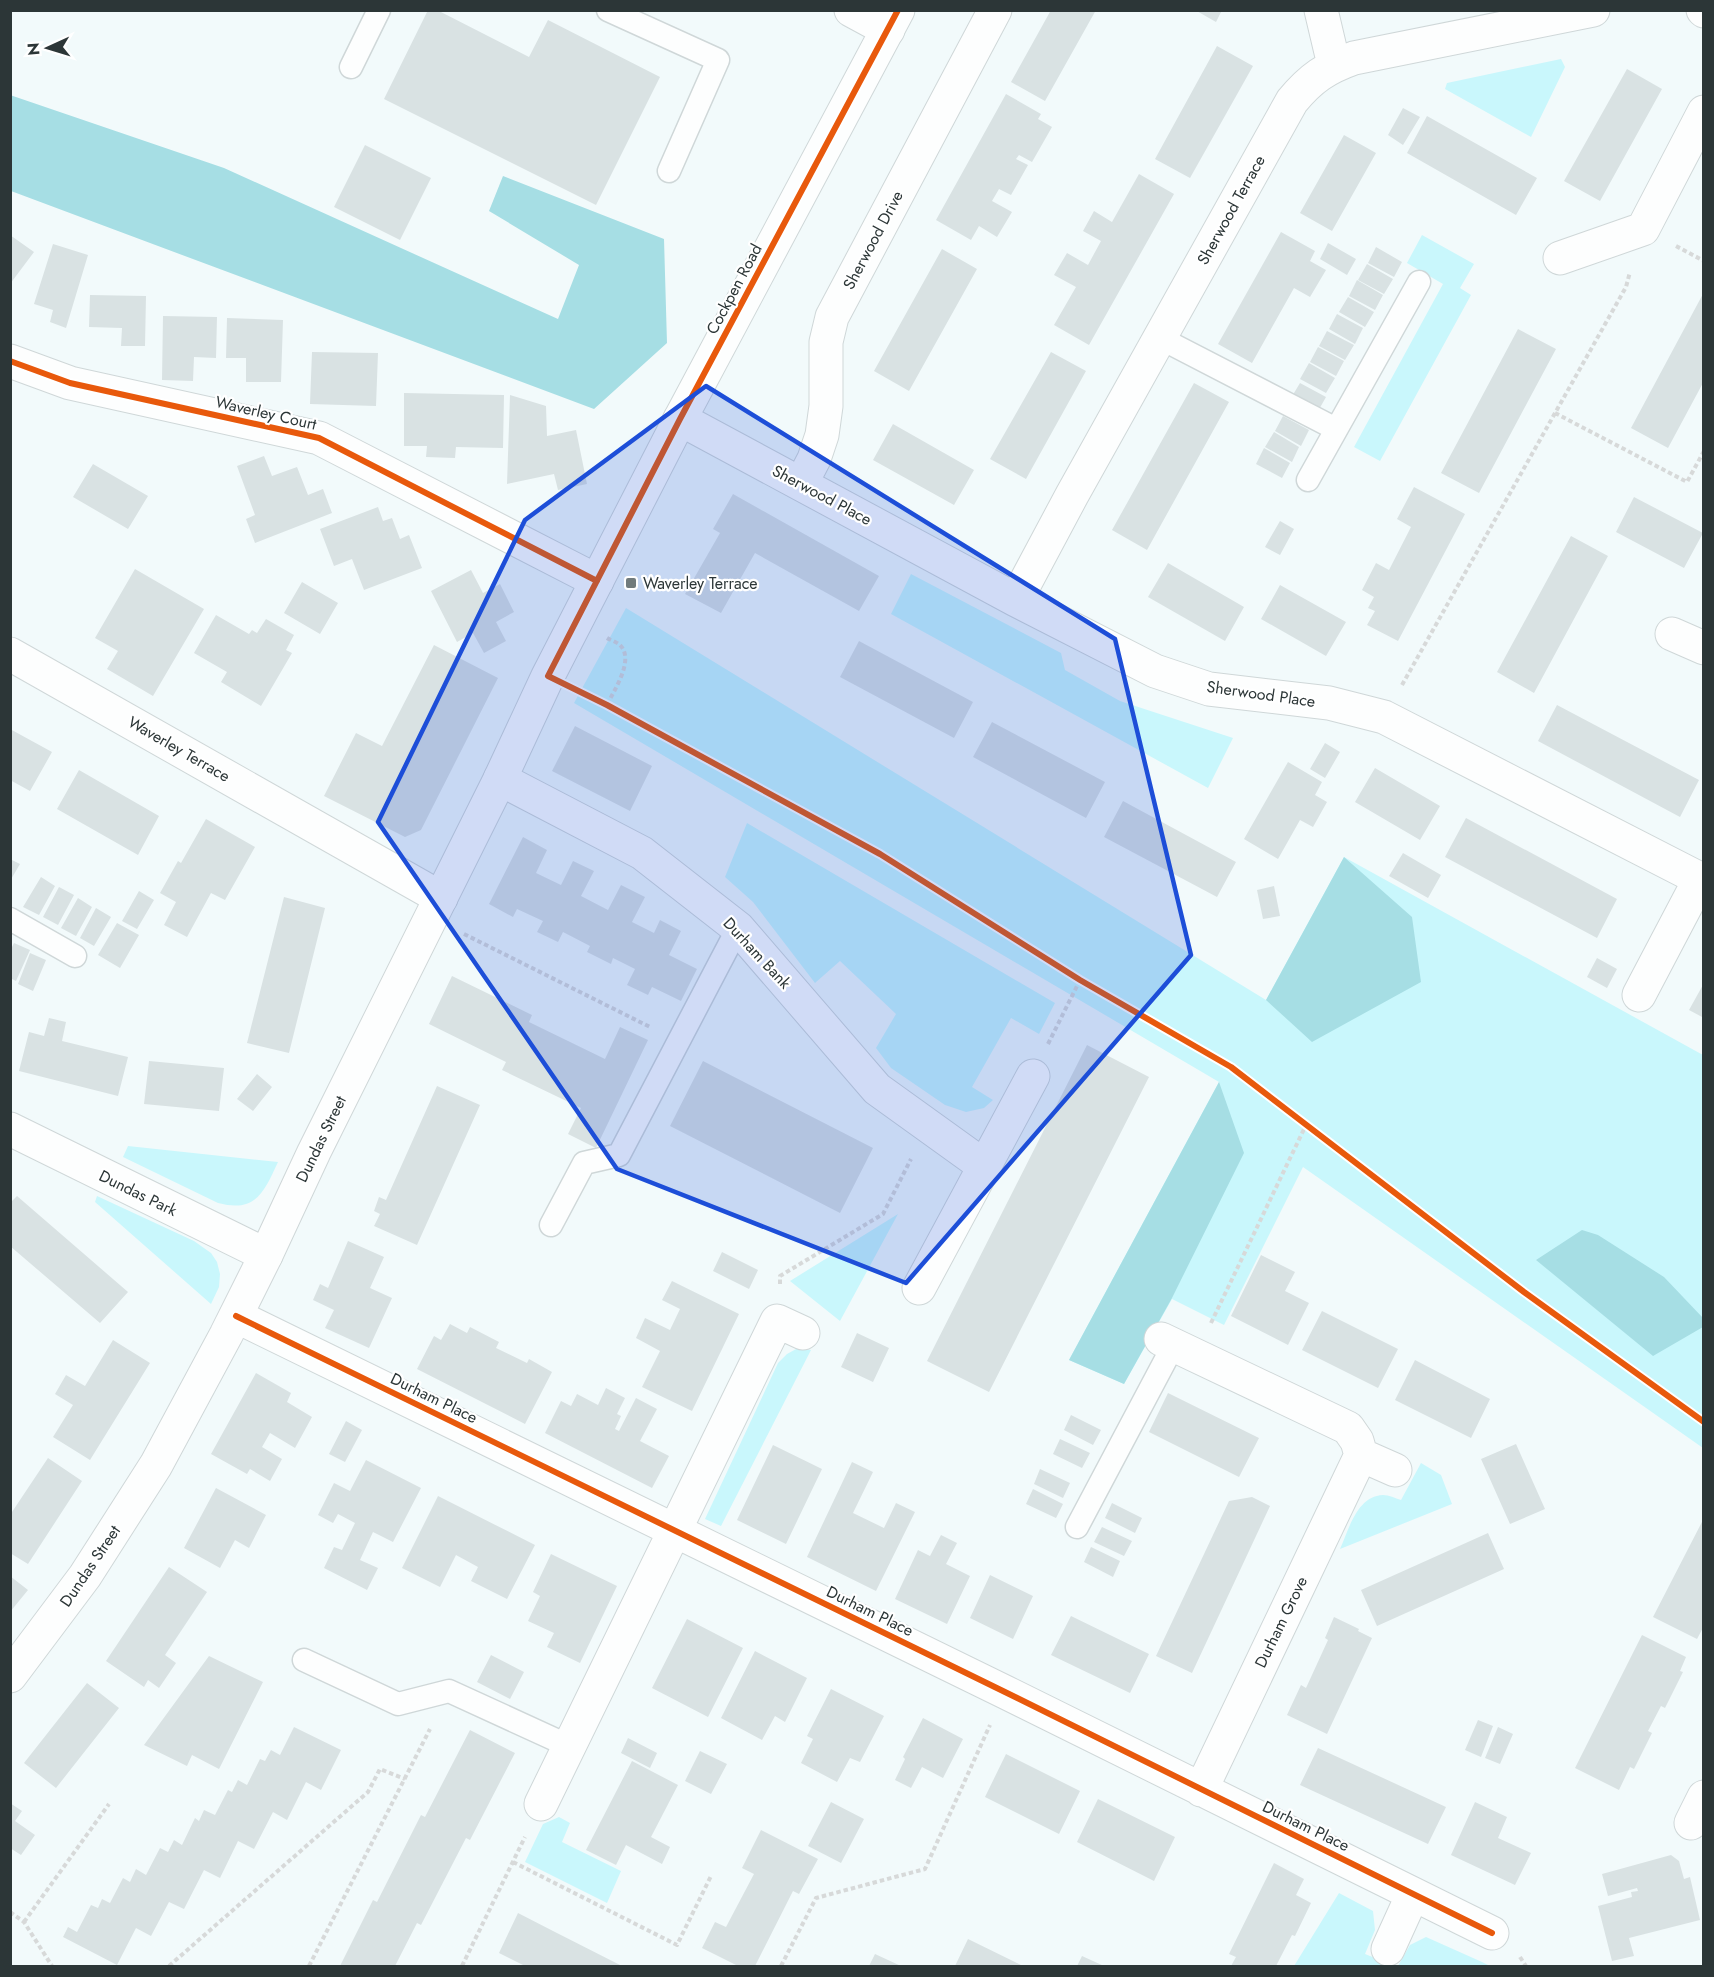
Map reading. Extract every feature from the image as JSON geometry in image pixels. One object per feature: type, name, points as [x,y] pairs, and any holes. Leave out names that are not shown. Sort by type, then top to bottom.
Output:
[{"type":"street","points":[[851,10],[893,20]]},
{"type":"street","name":"Sherwood Drive","points":[[801,484],[814,459],[822,435],[826,406],[826,342],[832,317],[994,10]]},
{"type":"street","points":[[1321,10],[1334,64]]},
{"type":"street","name":"Sherwood Terrace","points":[[1016,600],[1072,495],[1292,101],[1309,80],[1334,64],[1375,53],[1593,10]]},
{"type":"street","name":"Cockpen Road","points":[[597,581],[680,419],[893,20]]},
{"type":"street","points":[[1560,258],[1642,228],[1704,112]]},
{"type":"street","name":"Waverley Court","points":[[10,362],[70,383],[319,438],[597,581]]},
{"type":"street","name":"Sherwood Place","points":[[680,419],[1016,600],[1155,671],[1209,689],[1329,703],[1384,717],[1700,879],[1640,995]]},
{"type":"street","name":"Dundas Street","points":[[10,1676],[85,1576],[156,1465],[236,1316],[314,1152],[597,581]]},
{"type":"street","points":[[1672,634],[1704,648]]},
{"type":"street","name":"Waverley Terrace","points":[[10,654],[436,908]]},
{"type":"street","name":"Durham Bank","points":[[500,779],[642,853],[738,928],[877,1089],[984,1166]]},
{"type":"street","points":[[919,1288],[1033,1076]]},
{"type":"street","name":"Dundas Park","points":[[10,1130],[266,1255]]},
{"type":"street","name":"Durham Place","points":[[236,1316],[1492,1933]]},
{"type":"street","points":[[541,1804],[675,1531],[790,1327]]},
{"type":"street","points":[[1176,1347],[1348,1428],[1357,1441],[1361,1455],[1395,1470]]},
{"type":"street","name":"Durham Grove","points":[[1201,1790],[1361,1455]]},
{"type":"street","points":[[1388,1949],[1413,1894]]},
{"type":"lane","points":[[351,67],[379,10]]},
{"type":"lane","points":[[608,10],[718,60],[669,171]]},
{"type":"lane","points":[[1308,480],[1419,282]]},
{"type":"lane","points":[[1160,338],[1336,429]]},
{"type":"lane","points":[[10,919],[75,956]]},
{"type":"lane","points":[[551,1225],[584,1163],[619,1155],[738,928]]},
{"type":"lane","points":[[1077,1527],[1176,1347]]},
{"type":"lane","points":[[304,1660],[398,1704],[449,1691],[569,1746]]},
{"type":"path","points":[[1384,717],[1626,287],[1642,228],[1704,261]]},
{"type":"path","points":[[1555,413],[1687,482],[1704,451]]},
{"type":"path","points":[[577,621],[621,646],[626,657],[622,674],[607,705]]},
{"type":"path","points":[[599,700],[618,711]]},
{"type":"path","points":[[436,908],[642,1023]]},
{"type":"path","points":[[1070,973],[1090,985]]},
{"type":"path","points":[[1033,1076],[1080,980]]},
{"type":"path","points":[[1296,1117],[1315,1132]]},
{"type":"path","points":[[1176,1347],[1306,1125]]},
{"type":"path","points":[[790,1327],[780,1276],[883,1214],[927,1126]]},
{"type":"path","points":[[309,1966],[449,1691]]},
{"type":"path","points":[[781,1966],[816,1898],[925,1869],[1005,1692]]},
{"type":"path","points":[[170,1966],[368,1792],[380,1769],[405,1779]]},
{"type":"path","points":[[24,1922],[109,1804]]},
{"type":"path","points":[[462,1966],[541,1804]]},
{"type":"path","points":[[513,1862],[677,1945],[711,1876]]},
{"type":"path","points":[[10,1912],[24,1922],[52,1966]]},
{"type":"highlighted area","points":[[706,386],[1115,639],[1191,955],[906,1283],[617,1169],[378,822],[525,520]]},
{"type":"shaded area","points":[[1561,59],[1565,67],[1531,137],[1445,89],[1447,83]]},
{"type":"shaded area","points":[[10,95],[224,168],[558,319],[579,265],[489,211],[503,176],[664,239],[667,343],[594,409],[11,191]]},
{"type":"shaded area","points":[[1422,235],[1474,264],[1460,288],[1471,295],[1380,461],[1354,447],[1443,284],[1407,263]]},
{"type":"shaded area","points":[[911,574],[1061,653],[1065,670],[1120,701],[1233,738],[1208,788],[891,614]]},
{"type":"shaded area","points":[[626,608],[1266,1000],[1344,857],[1703,1055],[1703,1448],[1303,1167],[1224,1325],[1172,1299],[1124,1384],[1069,1360],[1219,1082],[574,703]]},
{"type":"shaded area","points":[[747,823],[1055,1003],[1039,1034],[1011,1018],[972,1087],[993,1100],[984,1108],[966,1112],[945,1105],[891,1068],[876,1048],[896,1014],[840,961],[815,983],[753,902],[725,877]]},
{"type":"shaded area","points":[[1344,857],[1412,917],[1421,982],[1312,1042],[1266,1000]]},
{"type":"shaded area","points":[[1219,1082],[1244,1153],[1172,1298],[1124,1384],[1069,1360]]},
{"type":"shaded area","points":[[128,1146],[278,1162],[257,1198],[241,1205],[231,1205],[218,1203],[123,1157]]},
{"type":"shaded area","points":[[97,1196],[194,1241],[211,1253],[217,1262],[220,1274],[219,1287],[211,1304],[95,1202]]},
{"type":"shaded area","points":[[898,1214],[840,1321],[790,1281]]},
{"type":"shaded area","points":[[1582,1230],[1598,1235],[1664,1277],[1703,1318],[1703,1327],[1653,1356],[1536,1260]]},
{"type":"shaded area","points":[[798,1348],[811,1350],[721,1526],[705,1519],[778,1363]]},
{"type":"shaded area","points":[[1421,1463],[1441,1475],[1452,1504],[1340,1549],[1360,1507],[1374,1497],[1383,1495],[1401,1500]]},
{"type":"shaded area","points":[[559,1817],[570,1823],[562,1842],[621,1871],[607,1903],[525,1862],[543,1824]]},
{"type":"shaded area","points":[[1339,1893],[1373,1911],[1375,1930],[1365,1954],[1395,1966],[1294,1966]]},
{"type":"shaded area","points":[[1426,1937],[1490,1966],[1398,1966],[1410,1945]]},
{"type":"building","points":[[428,10],[437,10],[529,57],[548,20],[660,77],[596,205],[384,99]]},
{"type":"building","points":[[1051,10],[1096,10],[1045,101],[1011,82]]},
{"type":"building","points":[[1195,10],[1222,10],[1216,22]]},
{"type":"building","points":[[1217,46],[1253,66],[1190,178],[1155,159]]},
{"type":"building","points":[[1627,69],[1662,89],[1600,201],[1564,181]]},
{"type":"building","points":[[1006,94],[1041,114],[1038,119],[1052,127],[1032,162],[1019,155],[1016,159],[1028,165],[1011,195],[999,189],[992,201],[1012,212],[997,237],[979,226],[971,240],[936,220]]},
{"type":"building","points":[[1403,108],[1420,117],[1403,145],[1388,135]]},
{"type":"building","points":[[1427,116],[1537,178],[1516,215],[1407,153]]},
{"type":"building","points":[[1344,135],[1376,153],[1332,231],[1300,213]]},
{"type":"building","points":[[365,145],[431,178],[400,240],[334,207]]},
{"type":"building","points":[[1139,174],[1174,194],[1089,345],[1054,325],[1076,287],[1054,275],[1067,253],[1088,265],[1101,241],[1083,231],[1094,211],[1112,222]]},
{"type":"building","points":[[1281,232],[1315,251],[1310,261],[1326,270],[1310,297],[1294,288],[1252,363],[1218,344]]},
{"type":"building","points":[[10,235],[34,252],[10,284]]},
{"type":"building","points":[[1328,243],[1356,259],[1347,275],[1320,259]]},
{"type":"building","points":[[53,244],[88,255],[66,328],[50,322],[53,310],[34,304]]},
{"type":"building","points":[[1376,247],[1402,262],[1394,277],[1368,263]]},
{"type":"building","points":[[942,249],[977,269],[909,391],[874,371]]},
{"type":"building","points":[[1367,264],[1393,279],[1384,294],[1358,280]]},
{"type":"building","points":[[1357,280],[1383,295],[1375,310],[1349,296]]},
{"type":"building","points":[[1704,292],[1704,381],[1668,448],[1631,428]]},
{"type":"building","points":[[90,295],[146,296],[145,346],[121,346],[122,328],[89,327]]},
{"type":"building","points":[[1348,297],[1374,312],[1365,327],[1339,312]]},
{"type":"building","points":[[1337,314],[1363,328],[1355,344],[1329,329]]},
{"type":"building","points":[[163,316],[217,317],[216,358],[194,357],[193,381],[162,380]]},
{"type":"building","points":[[227,318],[283,320],[281,382],[246,382],[246,358],[226,358]]},
{"type":"building","points":[[1518,329],[1556,349],[1479,493],[1441,473]]},
{"type":"building","points":[[1327,331],[1354,345],[1345,360],[1319,346]]},
{"type":"building","points":[[1318,347],[1344,361],[1336,376],[1310,362]]},
{"type":"building","points":[[312,352],[378,353],[376,406],[310,404]]},
{"type":"building","points":[[1051,352],[1086,371],[1026,479],[990,459]]},
{"type":"building","points":[[1309,363],[1335,378],[1326,393],[1300,379]]},
{"type":"building","points":[[1194,383],[1229,402],[1147,550],[1112,530]]},
{"type":"building","points":[[1300,383],[1326,397],[1317,413],[1291,398]]},
{"type":"building","points":[[404,393],[504,395],[503,448],[456,447],[455,458],[426,457],[427,446],[404,446]]},
{"type":"building","points":[[510,395],[546,406],[547,436],[576,430],[587,484],[558,490],[554,474],[507,484]]},
{"type":"building","points":[[1283,416],[1309,430],[1301,446],[1275,431]]},
{"type":"building","points":[[893,424],[974,470],[954,505],[873,460]]},
{"type":"building","points":[[1274,432],[1299,447],[1292,462],[1265,447]]},
{"type":"building","points":[[1264,448],[1290,463],[1282,478],[1256,464]]},
{"type":"building","points":[[264,456],[272,476],[297,467],[308,495],[323,489],[332,513],[255,543],[246,519],[255,515],[237,466]]},
{"type":"building","points":[[93,464],[148,496],[128,529],[73,497]]},
{"type":"building","points":[[1414,487],[1465,514],[1398,641],[1367,625],[1375,611],[1368,608],[1374,597],[1362,590],[1376,563],[1389,570],[1411,527],[1397,519]]},
{"type":"building","points":[[733,494],[879,576],[859,611],[755,553],[721,613],[685,594],[720,533],[713,529]]},
{"type":"building","points":[[1634,497],[1703,533],[1684,568],[1616,532]]},
{"type":"building","points":[[378,507],[383,521],[392,518],[400,539],[409,535],[422,568],[364,590],[352,559],[334,566],[320,529]]},
{"type":"building","points":[[1280,521],[1294,529],[1280,555],[1265,547]]},
{"type":"building","points":[[1571,536],[1608,556],[1534,693],[1497,672]]},
{"type":"building","points":[[1168,563],[1244,607],[1225,641],[1148,597]]},
{"type":"building","points":[[135,569],[204,609],[153,696],[107,669],[118,651],[95,638]]},
{"type":"building","points":[[471,570],[483,593],[500,584],[514,612],[496,622],[506,641],[484,653],[473,633],[457,642],[431,591]]},
{"type":"building","points":[[302,582],[338,603],[320,634],[284,613]]},
{"type":"building","points":[[1280,585],[1346,622],[1326,656],[1261,619]]},
{"type":"building","points":[[216,615],[249,634],[252,630],[257,633],[266,619],[294,635],[286,650],[292,653],[261,706],[221,682],[227,672],[194,653]]},
{"type":"building","points":[[859,641],[973,702],[954,738],[840,677]]},
{"type":"building","points":[[434,645],[498,678],[421,830],[405,837],[324,796],[356,733],[382,746]]},
{"type":"building","points":[[1557,705],[1699,780],[1680,817],[1538,741]]},
{"type":"building","points":[[992,722],[1105,782],[1086,818],[973,757]]},
{"type":"building","points":[[575,726],[652,766],[630,811],[552,771]]},
{"type":"building","points":[[10,729],[52,752],[30,791],[10,780]]},
{"type":"building","points":[[1325,743],[1340,752],[1325,778],[1310,769]]},
{"type":"building","points":[[1288,762],[1322,782],[1315,795],[1327,802],[1313,827],[1300,820],[1278,859],[1244,839]]},
{"type":"building","points":[[1375,768],[1440,806],[1420,840],[1355,802]]},
{"type":"building","points":[[79,770],[159,816],[138,855],[57,809]]},
{"type":"building","points":[[1123,801],[1236,862],[1217,897],[1104,837]]},
{"type":"building","points":[[1466,818],[1617,899],[1597,938],[1445,857]]},
{"type":"building","points":[[206,819],[255,847],[225,900],[211,893],[187,937],[164,925],[176,902],[160,893],[178,861],[181,863]]},
{"type":"building","points":[[523,837],[547,850],[536,873],[561,885],[573,861],[594,871],[581,896],[608,910],[621,885],[645,897],[632,922],[654,933],[660,920],[681,931],[669,955],[697,969],[681,1001],[652,987],[648,995],[627,985],[635,969],[613,958],[611,964],[587,952],[590,946],[563,932],[558,942],[537,932],[543,921],[517,909],[513,917],[489,904]]},
{"type":"building","points":[[1403,853],[1441,875],[1428,898],[1389,876]]},
{"type":"building","points":[[10,859],[20,864],[10,881]]},
{"type":"building","points":[[41,877],[55,886],[39,915],[23,907]]},
{"type":"building","points":[[1274,886],[1280,916],[1263,919],[1257,890]]},
{"type":"building","points":[[59,887],[74,895],[58,925],[43,917]]},
{"type":"building","points":[[139,891],[154,900],[137,929],[122,921]]},
{"type":"building","points":[[284,897],[325,908],[289,1053],[247,1043]]},
{"type":"building","points":[[78,898],[92,907],[76,936],[61,928]]},
{"type":"building","points":[[96,908],[111,917],[94,946],[80,938]]},
{"type":"building","points":[[117,923],[139,935],[120,968],[98,955]]},
{"type":"building","points":[[14,943],[30,950],[16,981],[10,978],[10,951]]},
{"type":"building","points":[[30,953],[46,960],[33,991],[18,984]]},
{"type":"building","points":[[1597,958],[1617,969],[1607,988],[1587,977]]},
{"type":"building","points":[[452,976],[532,1015],[529,1022],[605,1059],[620,1027],[648,1040],[596,1148],[568,1134],[581,1108],[502,1070],[506,1062],[429,1024]]},
{"type":"building","points":[[1704,983],[1704,1018],[1689,1010]]},
{"type":"building","points":[[49,1018],[66,1022],[62,1041],[128,1057],[118,1096],[19,1071],[29,1032],[44,1036]]},
{"type":"building","points":[[1087,1045],[1149,1077],[989,1392],[927,1361]]},
{"type":"building","points":[[149,1061],[224,1068],[219,1111],[144,1104]]},
{"type":"building","points":[[703,1061],[873,1148],[840,1213],[670,1126]]},
{"type":"building","points":[[257,1074],[272,1087],[253,1111],[237,1099]]},
{"type":"building","points":[[437,1086],[480,1105],[417,1245],[374,1226],[380,1214],[374,1211],[379,1197],[386,1200]]},
{"type":"building","points":[[17,1196],[128,1292],[100,1323],[10,1246],[10,1203]]},
{"type":"building","points":[[348,1241],[384,1257],[370,1288],[392,1298],[369,1348],[325,1328],[334,1310],[313,1300],[320,1284],[328,1288]]},
{"type":"building","points":[[722,1252],[758,1270],[749,1289],[713,1271]]},
{"type":"building","points":[[1261,1255],[1295,1272],[1285,1291],[1309,1303],[1288,1345],[1231,1316]]},
{"type":"building","points":[[672,1281],[739,1314],[692,1411],[642,1387],[660,1351],[636,1338],[645,1318],[670,1330],[680,1309],[662,1300]]},
{"type":"building","points":[[1322,1311],[1398,1349],[1378,1388],[1302,1350]]},
{"type":"building","points":[[450,1324],[467,1333],[470,1327],[499,1342],[496,1348],[527,1363],[529,1359],[552,1372],[525,1424],[417,1369],[434,1336],[441,1340]]},
{"type":"building","points":[[857,1333],[889,1348],[873,1382],[841,1367]]},
{"type":"building","points":[[113,1340],[150,1363],[90,1460],[53,1437],[73,1405],[55,1394],[66,1375],[85,1386]]},
{"type":"building","points":[[1415,1360],[1490,1399],[1471,1438],[1395,1400]]},
{"type":"building","points":[[256,1373],[291,1393],[287,1402],[312,1417],[295,1448],[270,1433],[262,1447],[282,1459],[270,1481],[250,1469],[247,1474],[211,1454]]},
{"type":"building","points":[[606,1388],[625,1398],[617,1414],[621,1416],[615,1429],[619,1431],[636,1398],[657,1409],[640,1441],[669,1456],[652,1488],[545,1433],[561,1401],[571,1406],[577,1394],[598,1405]]},
{"type":"building","points":[[1168,1393],[1259,1438],[1239,1477],[1149,1432]]},
{"type":"building","points":[[1071,1415],[1101,1430],[1093,1445],[1064,1430]]},
{"type":"building","points":[[346,1421],[362,1430],[345,1462],[329,1454]]},
{"type":"building","points":[[1060,1439],[1090,1453],[1082,1468],[1053,1454]]},
{"type":"building","points":[[1516,1444],[1545,1509],[1510,1524],[1481,1459]]},
{"type":"building","points":[[773,1445],[822,1469],[786,1544],[737,1520]]},
{"type":"building","points":[[48,1458],[82,1481],[28,1564],[10,1553],[10,1515]]},
{"type":"building","points":[[366,1460],[421,1488],[393,1542],[373,1532],[360,1560],[378,1568],[367,1590],[324,1568],[334,1547],[342,1550],[355,1523],[338,1514],[333,1523],[318,1515],[334,1483],[350,1491]]},
{"type":"building","points":[[852,1462],[873,1472],[853,1513],[884,1528],[896,1503],[915,1512],[876,1591],[807,1557]]},
{"type":"building","points":[[1040,1469],[1070,1483],[1063,1498],[1034,1484]]},
{"type":"building","points":[[216,1488],[266,1515],[249,1548],[235,1540],[220,1568],[184,1548]]},
{"type":"building","points":[[1033,1489],[1063,1504],[1056,1518],[1026,1504]]},
{"type":"building","points":[[438,1496],[535,1545],[507,1599],[471,1581],[478,1567],[456,1555],[440,1587],[402,1568]]},
{"type":"building","points":[[1252,1497],[1270,1506],[1192,1673],[1156,1656],[1229,1501]]},
{"type":"building","points":[[1112,1503],[1142,1518],[1135,1533],[1105,1518]]},
{"type":"building","points":[[1704,1518],[1704,1626],[1697,1639],[1653,1617]]},
{"type":"building","points":[[1102,1527],[1132,1541],[1124,1556],[1094,1542]]},
{"type":"building","points":[[1488,1533],[1504,1569],[1377,1626],[1361,1590]]},
{"type":"building","points":[[941,1535],[957,1543],[946,1564],[970,1576],[947,1624],[895,1599],[918,1550],[930,1556]]},
{"type":"building","points":[[1091,1547],[1120,1561],[1113,1577],[1084,1562]]},
{"type":"building","points":[[551,1554],[617,1586],[580,1663],[547,1647],[554,1633],[528,1621],[540,1596],[533,1592]]},
{"type":"building","points":[[169,1567],[207,1592],[165,1655],[176,1663],[159,1688],[148,1680],[144,1687],[106,1661]]},
{"type":"building","points":[[990,1575],[1033,1596],[1013,1639],[970,1618]]},
{"type":"building","points":[[10,1576],[28,1590],[10,1612]]},
{"type":"building","points":[[1071,1616],[1149,1654],[1130,1693],[1051,1655]]},
{"type":"building","points":[[1334,1617],[1372,1638],[1327,1734],[1287,1715],[1301,1685],[1306,1688],[1328,1640],[1325,1638]]},
{"type":"building","points":[[687,1619],[743,1648],[708,1717],[652,1688]]},
{"type":"building","points":[[1642,1635],[1686,1657],[1680,1671],[1683,1672],[1665,1708],[1661,1706],[1648,1731],[1652,1733],[1634,1769],[1630,1767],[1619,1790],[1575,1768]]},
{"type":"building","points":[[755,1651],[807,1678],[785,1722],[775,1716],[762,1740],[721,1718]]},
{"type":"building","points":[[491,1655],[524,1672],[510,1699],[477,1682]]},
{"type":"building","points":[[209,1656],[263,1682],[219,1769],[192,1755],[187,1766],[144,1745]]},
{"type":"building","points":[[87,1683],[119,1708],[56,1788],[24,1763]]},
{"type":"building","points":[[831,1689],[884,1716],[860,1762],[850,1758],[837,1782],[801,1763],[813,1739],[807,1736]]},
{"type":"building","points":[[923,1718],[963,1739],[943,1778],[922,1767],[911,1788],[895,1780],[905,1759],[903,1757]]},
{"type":"building","points":[[1478,1720],[1493,1726],[1481,1757],[1465,1750]]},
{"type":"building","points":[[294,1727],[341,1750],[321,1790],[306,1782],[287,1820],[273,1812],[254,1849],[238,1841],[220,1878],[204,1870],[184,1909],[169,1902],[151,1936],[136,1928],[117,1965],[63,1937],[68,1927],[77,1932],[91,1905],[98,1908],[102,1899],[110,1903],[123,1878],[130,1882],[136,1869],[146,1875],[160,1848],[168,1852],[174,1840],[182,1845],[195,1818],[199,1821],[204,1810],[215,1815],[228,1790],[232,1792],[238,1780],[247,1785],[260,1759],[265,1761],[271,1750],[280,1755]]},
{"type":"building","points":[[1498,1727],[1513,1734],[1500,1764],[1485,1758]]},
{"type":"building","points":[[470,1730],[515,1753],[470,1840],[466,1838],[421,1925],[417,1923],[395,1966],[340,1966],[373,1900],[377,1902],[421,1815],[425,1817]]},
{"type":"building","points":[[628,1738],[657,1753],[650,1768],[621,1753]]},
{"type":"building","points":[[1318,1748],[1446,1807],[1428,1844],[1300,1785]]},
{"type":"building","points":[[700,1751],[727,1764],[711,1794],[685,1781]]},
{"type":"building","points":[[1006,1754],[1080,1791],[1059,1834],[985,1797]]},
{"type":"building","points":[[632,1761],[678,1785],[651,1837],[670,1847],[662,1864],[626,1845],[616,1865],[586,1850]]},
{"type":"building","points":[[1098,1799],[1175,1837],[1154,1881],[1077,1842]]},
{"type":"building","points":[[831,1802],[864,1819],[841,1863],[808,1846]]},
{"type":"building","points":[[1475,1802],[1507,1817],[1498,1838],[1531,1853],[1515,1885],[1451,1855]]},
{"type":"building","points":[[10,1803],[22,1811],[15,1821],[35,1835],[21,1855],[10,1848]]},
{"type":"building","points":[[761,1830],[818,1859],[799,1894],[793,1891],[755,1966],[738,1966],[702,1948],[715,1922],[726,1927],[754,1874],[742,1868]]},
{"type":"building","points":[[1671,1855],[1679,1861],[1684,1879],[1690,1877],[1700,1920],[1629,1938],[1634,1956],[1612,1961],[1598,1906],[1632,1897],[1631,1892],[1638,1891],[1637,1888],[1608,1896],[1602,1874]]},
{"type":"building","points":[[1274,1863],[1304,1879],[1296,1895],[1311,1903],[1295,1936],[1292,1935],[1276,1966],[1231,1966],[1236,1957],[1229,1954]]},
{"type":"building","points":[[518,1913],[622,1966],[525,1966],[499,1953]]},
{"type":"building","points":[[968,1939],[1023,1966],[955,1966]]},
{"type":"building","points":[[875,1954],[901,1966],[869,1966]]},
{"type":"building","points":[[1082,1956],[1104,1966],[1077,1966]]},
{"type":"cycle path","points":[[898,10],[680,419],[548,676],[607,705],[880,854],[1080,980],[1231,1067],[1524,1292],[1704,1422]]},
{"type":"cycle path","points":[[10,361],[70,383],[319,438],[597,581]]},
{"type":"cycle path","points":[[236,1316],[1492,1933]]},
{"type":"place","name":"Waverley Terrace","points":[[631,583]]}]
